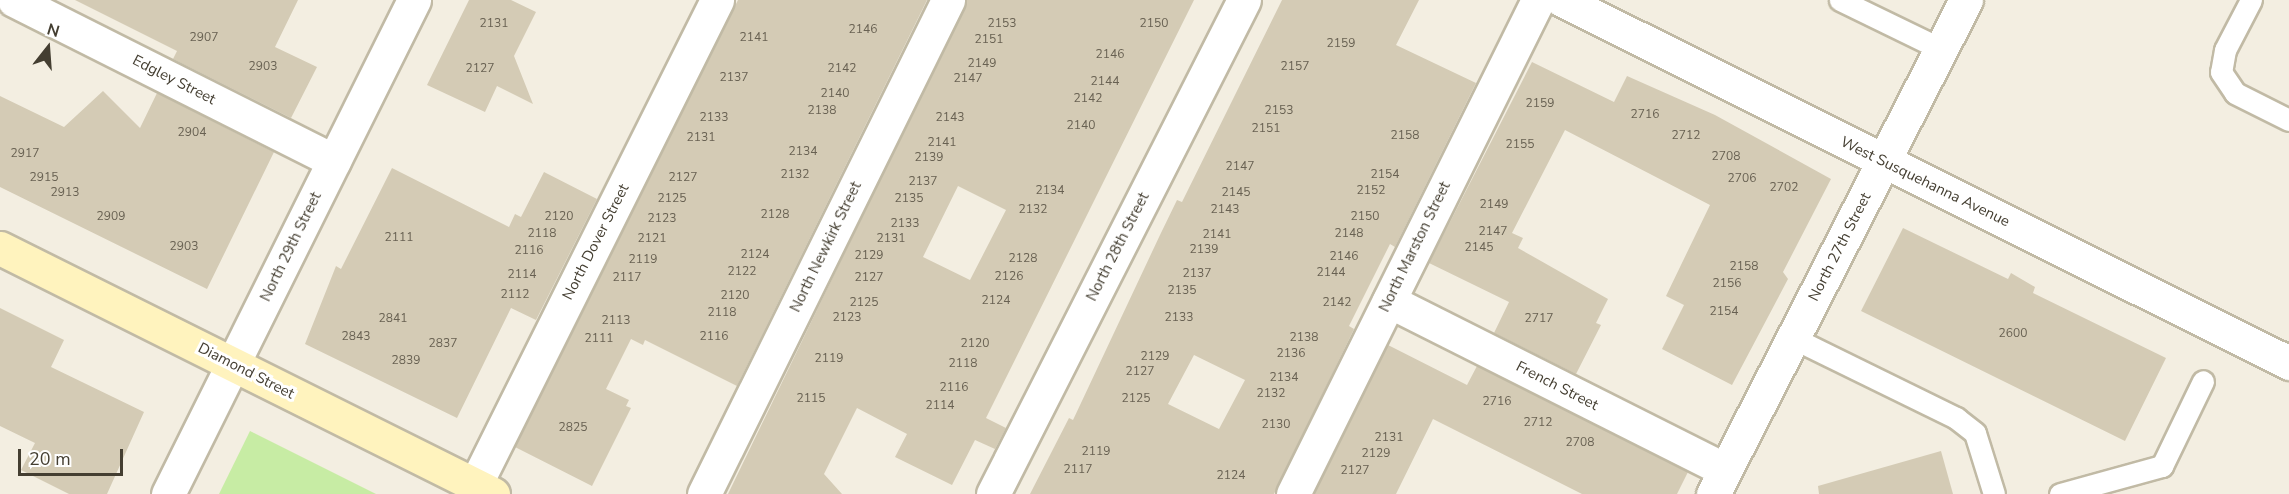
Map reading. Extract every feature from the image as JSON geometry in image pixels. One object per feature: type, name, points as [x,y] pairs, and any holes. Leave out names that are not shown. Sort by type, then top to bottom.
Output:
[{"type":"main road","name":"Diamond Street","points":[[0,248],[484,489]]},
{"type":"street","name":"Edgley Street","points":[[14,0],[334,161]]},
{"type":"street","name":"North 29th Street","points":[[168,494],[414,0]]},
{"type":"street","name":"North Dover Street","points":[[484,489],[717,0]]},
{"type":"street","name":"North Newkirk Street","points":[[704,494],[948,0]]},
{"type":"street","name":"North 28th Street","points":[[993,494],[1244,0]]},
{"type":"street","name":"North Marston Street","points":[[1293,494],[1538,0]]},
{"type":"street","name":"West Susquehanna Avenue","points":[[1562,0],[2289,363]]},
{"type":"street","name":"North 27th Street","points":[[1719,482],[1966,0]]},
{"type":"street","name":"French Street","points":[[1389,301],[1719,482]]},
{"type":"lane","points":[[1840,0],[1941,49]]},
{"type":"lane","points":[[2251,0],[2225,50],[2221,72],[2235,93],[2289,120]]},
{"type":"lane","points":[[1793,338],[1956,418],[1976,433],[1994,494]]},
{"type":"lane","points":[[2060,494],[2162,466],[2203,381]]},
{"type":"green space","points":[[250,431],[376,494],[219,494]]},
{"type":"building","points":[[75,0],[298,0],[275,47],[317,67],[291,118],[173,59],[177,51]]},
{"type":"building","points":[[469,0],[511,0],[536,12],[514,56],[533,104],[497,86],[485,112],[427,85]]},
{"type":"building","points":[[738,0],[927,0],[737,386],[645,340],[643,345],[631,339],[606,389],[629,400],[626,406],[631,408],[592,486],[515,447]]},
{"type":"building","points":[[967,0],[1194,0],[986,418],[1006,428],[995,449],[975,440],[952,485],[895,457],[907,434],[857,408],[824,474],[842,494],[728,494]],"holes":[[[958,186],[1006,210],[970,280],[923,257]]]},
{"type":"building","points":[[1282,0],[1419,0],[1396,45],[1476,83],[1395,247],[1390,244],[1349,326],[1354,329],[1274,494],[1030,494],[1069,418],[1073,420],[1177,200],[1182,202]],"holes":[[[1194,355],[1245,380],[1219,429],[1168,404]]]},
{"type":"building","points":[[1532,62],[1614,102],[1627,76],[1715,115],[1831,179],[1783,272],[1788,279],[1732,385],[1662,349],[1684,305],[1666,296],[1710,205],[1565,130],[1512,233],[1523,238],[1518,248],[1608,299],[1596,323],[1601,325],[1576,374],[1494,333],[1509,302],[1429,263]]},
{"type":"building","points":[[103,91],[140,128],[157,93],[274,152],[207,289],[0,187],[0,96],[64,127]]},
{"type":"building","points":[[392,168],[509,227],[515,214],[521,217],[544,172],[597,199],[536,320],[511,308],[457,418],[305,344],[336,266],[341,269]]},
{"type":"building","points":[[1903,228],[2008,279],[2011,273],[2035,287],[2033,293],[2166,358],[2125,441],[1861,311]]},
{"type":"building","points":[[0,308],[64,340],[51,367],[144,412],[107,494],[69,494],[21,470],[35,443],[0,426]]},
{"type":"building","points":[[1388,345],[1467,385],[1477,366],[1688,472],[1677,494],[1582,494],[1433,419],[1396,494],[1314,494]]},
{"type":"building","points":[[1941,451],[1953,494],[1819,494],[1818,486]]}]
